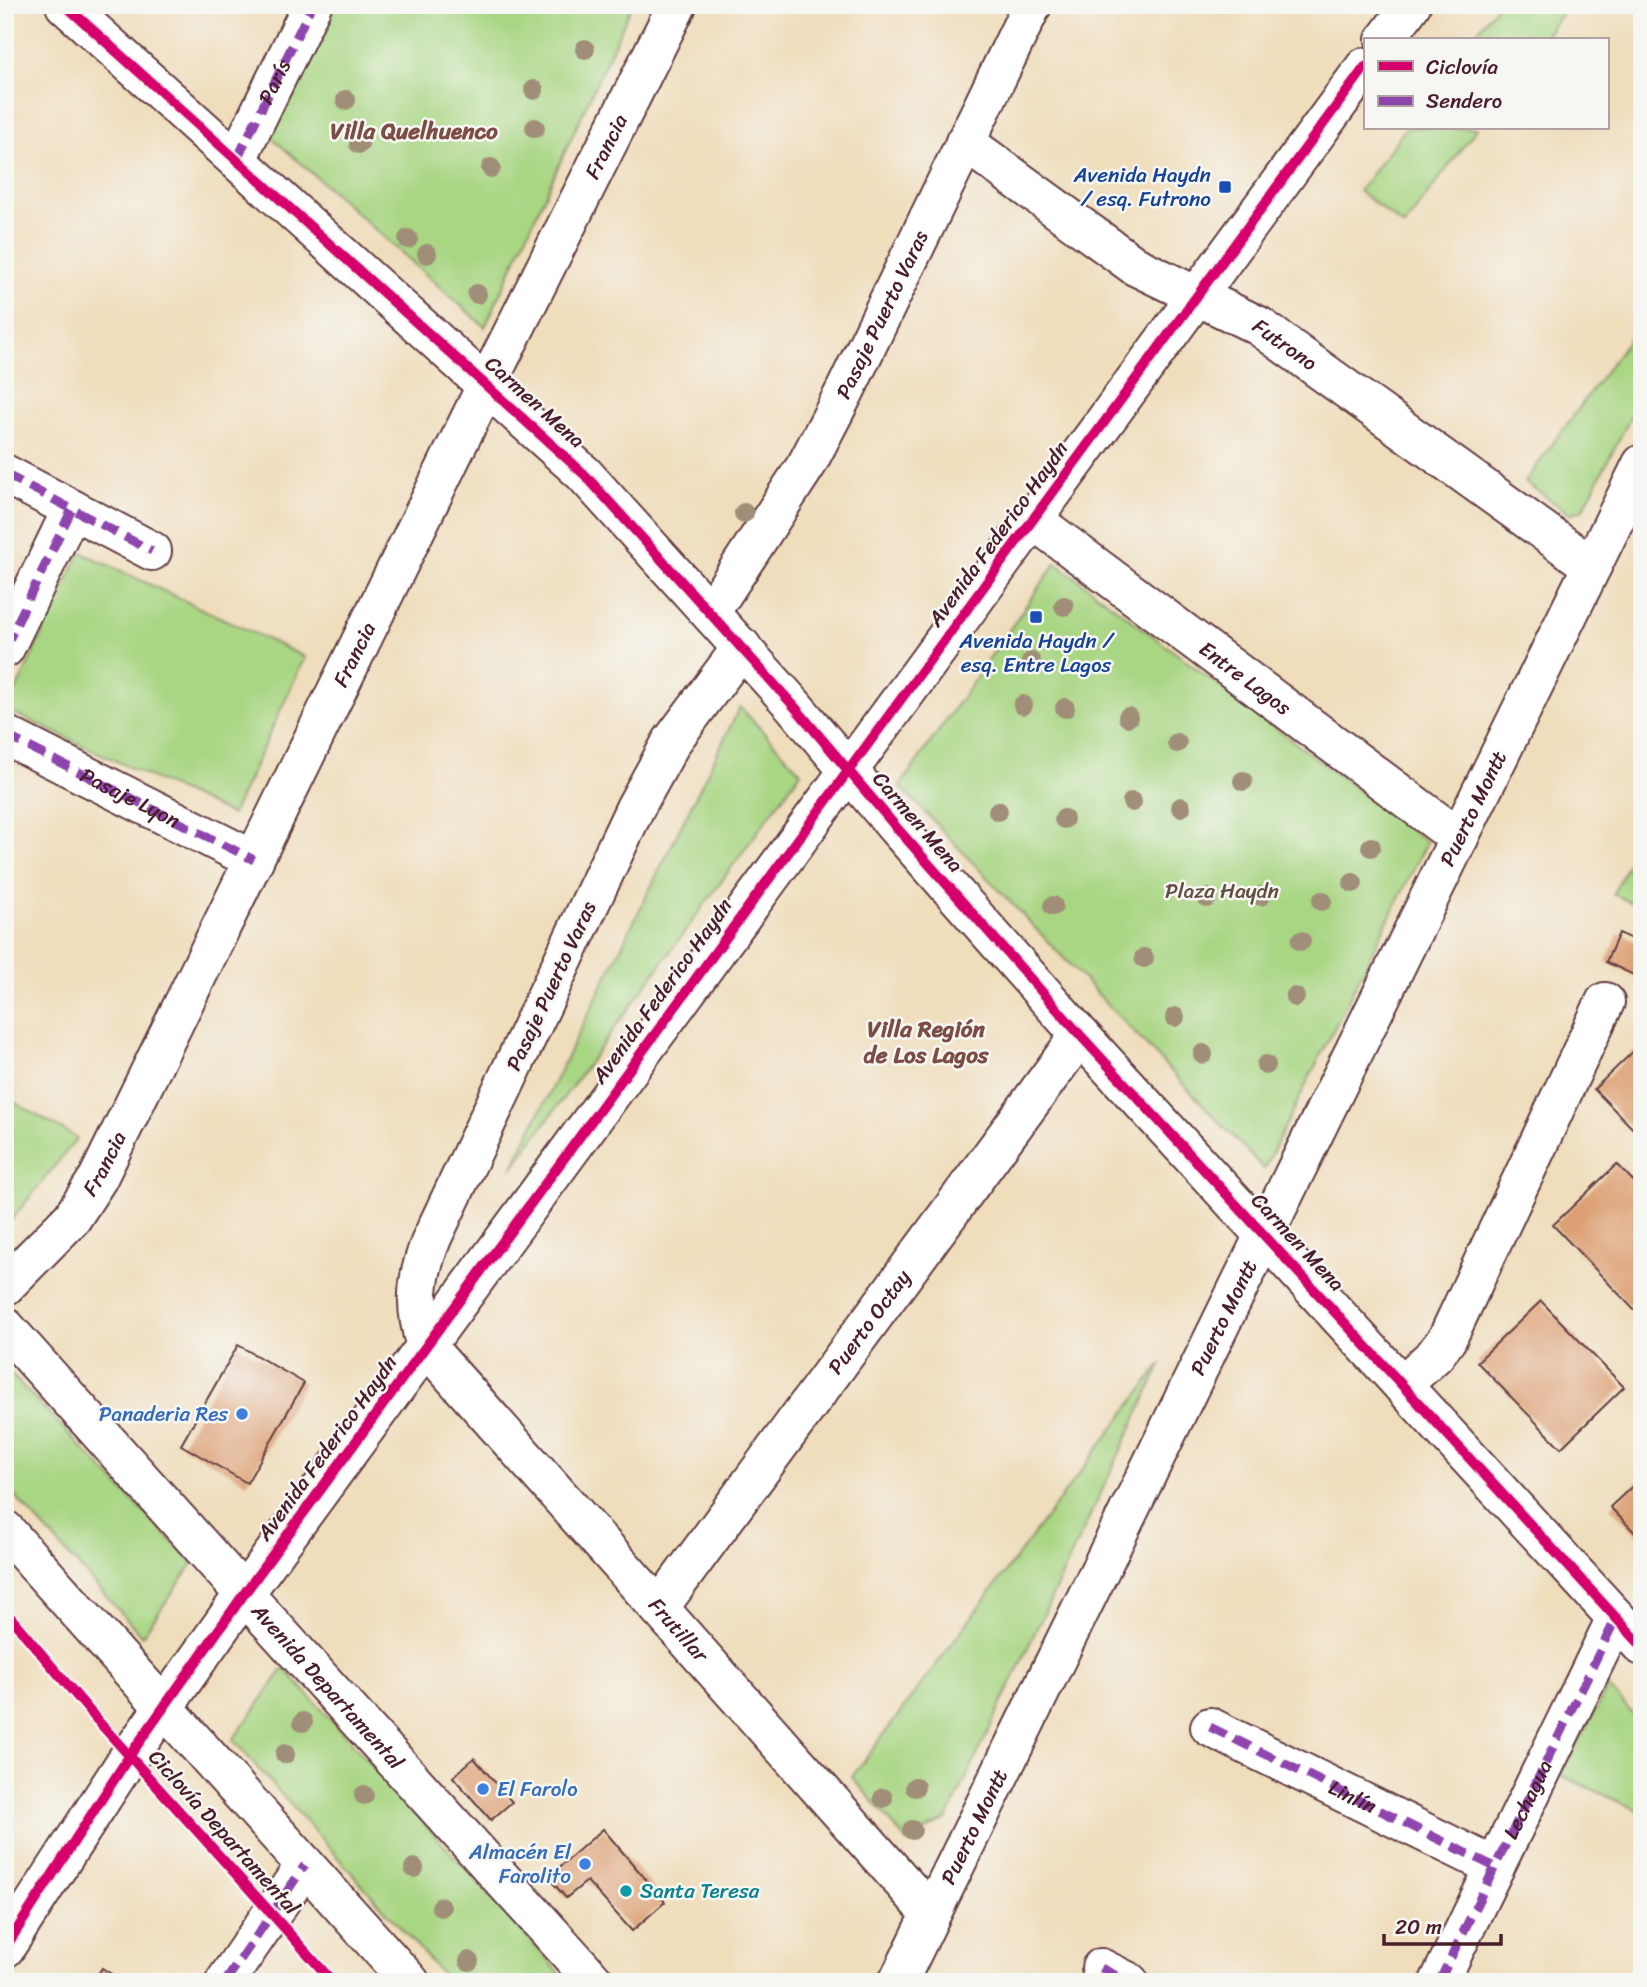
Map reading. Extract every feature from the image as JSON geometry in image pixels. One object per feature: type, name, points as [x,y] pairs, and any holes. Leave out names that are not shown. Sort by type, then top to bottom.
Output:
[{"type":"street","name":"Carmen Mena","points":[[65,5],[584,474],[799,711],[896,827],[1080,1035],[1642,1646]]},
{"type":"street","name":"París","points":[[237,159],[312,5]]},
{"type":"street","name":"Francia","points":[[5,1286],[72,1218],[98,1178],[487,384],[677,5]]},
{"type":"street","name":"Pasaje Puerto Varas","points":[[710,613],[807,464],[1032,5]]},
{"type":"street","points":[[1386,38],[1411,5]]},
{"type":"street","name":"Avenida Federico Haydn","points":[[8,1938],[112,1781],[244,1594],[1364,68]]},
{"type":"street","name":"Futrono","points":[[965,142],[1135,266],[1259,326],[1592,566]]},
{"type":"street","name":"Puerto Montt","points":[[898,1982],[1642,464]]},
{"type":"street","points":[[5,474],[152,551]]},
{"type":"street","points":[[5,648],[72,509]]},
{"type":"street","name":"Entre Lagos","points":[[1032,519],[1459,838]]},
{"type":"street","name":"Pasaje Puerto Varas","points":[[426,1346],[419,1325],[417,1301],[424,1258],[432,1238],[646,786],[672,741],[741,647]]},
{"type":"street","name":"Pasaje Lyon","points":[[5,736],[254,860]]},
{"type":"street","points":[[1402,1385],[1435,1355],[1447,1339],[1605,1002]]},
{"type":"street","name":"Puerto Octay","points":[[659,1608],[1080,1035]]},
{"type":"street","name":"Avenida Departamental","points":[[5,1327],[595,1982]]},
{"type":"street","name":"Frutillar","points":[[426,1346],[931,1914]]},
{"type":"street","points":[[5,1530],[410,1982]]},
{"type":"street","name":"Lechagua","points":[[1439,1982],[1616,1618]]},
{"type":"street","name":"Linlín","points":[[1210,1727],[1495,1867]]},
{"type":"street","points":[[225,1982],[305,1865]]},
{"type":"green space","points":[[333,5],[632,5],[485,327],[269,135]]},
{"type":"green space","points":[[1497,5],[1568,5],[1543,38],[1472,38]]},
{"type":"green space","points":[[1405,130],[1476,130],[1404,226],[1359,191]]},
{"type":"green space","points":[[1642,321],[1642,395],[1583,509],[1570,514],[1525,482]]},
{"type":"green space","points":[[80,552],[305,657],[232,815],[7,710]]},
{"type":"green space","name":"Plaza Haydn","points":[[1056,563],[1427,842],[1264,1169],[900,786]]},
{"type":"green space","points":[[740,707],[801,772],[511,1170]]},
{"type":"green space","points":[[1642,835],[1642,908],[1613,894]]},
{"type":"green space","points":[[5,1097],[77,1138],[5,1228]]},
{"type":"green space","points":[[1162,1363],[947,1819],[907,1841],[852,1777]]},
{"type":"green space","points":[[5,1368],[193,1563],[142,1636],[5,1485]]},
{"type":"green space","points":[[284,1668],[568,1982],[449,1982],[233,1740]]},
{"type":"green space","points":[[1608,1687],[1642,1724],[1642,1812],[1560,1775]]},
{"type":"building","points":[[1619,933],[1642,944],[1642,979],[1606,962]]},
{"type":"building","points":[[1642,1043],[1642,1138],[1594,1089]]},
{"type":"building","points":[[1617,1164],[1642,1190],[1642,1307],[1636,1312],[1553,1225]]},
{"type":"building","points":[[1541,1301],[1624,1387],[1561,1448],[1477,1362]]},
{"type":"building","name":"Panaderia Res","points":[[238,1345],[304,1383],[247,1483],[181,1445]]},
{"type":"building","points":[[1642,1477],[1642,1540],[1610,1507]]},
{"type":"building","name":"El Farolo","points":[[474,1758],[512,1802],[491,1820],[453,1777]]},
{"type":"building","points":[[603,1829],[665,1902],[632,1931],[587,1881],[566,1898],[548,1877]]},
{"type":"building","points":[[102,1968],[124,1982],[93,1982]]},
{"type":"marked path","points":[[237,159],[312,5]]},
{"type":"marked path","points":[[5,474],[152,551]]},
{"type":"marked path","points":[[5,648],[72,509]]},
{"type":"marked path","points":[[5,735],[254,860]]},
{"type":"marked path","points":[[1439,1982],[1616,1618]]},
{"type":"marked path","points":[[1210,1727],[1495,1867]]},
{"type":"marked path","points":[[225,1982],[305,1865]]},
{"type":"marked path","points":[[1101,1968],[1129,1982]]},
{"type":"cycle path","points":[[65,5],[584,474],[793,705],[896,827],[1080,1035],[1642,1646]]},
{"type":"cycle path","points":[[5,1948],[130,1755],[244,1594],[1364,68]]},
{"type":"cycle path","name":"Ciclovía Departamental","points":[[5,1611],[98,1721],[333,1982]]},
{"type":"place","name":"Avenida Haydn / esq. Futrono","points":[[1225,187]]},
{"type":"place","name":"Avenida Haydn / esq. Entre Lagos","points":[[1036,617]]},
{"type":"place","name":"Panaderia Res","points":[[242,1414]]},
{"type":"place","name":"El Farolo","points":[[483,1789]]},
{"type":"place","name":"Almacén El Farolito","points":[[585,1864]]},
{"type":"place","name":"Santa Teresa","points":[[626,1891]]},
{"type":"district","name":"Villa Quelhuenco","points":[[414,131]]},
{"type":"district","name":"Villa Región de Los Lagos","points":[[926,1042]]}]
